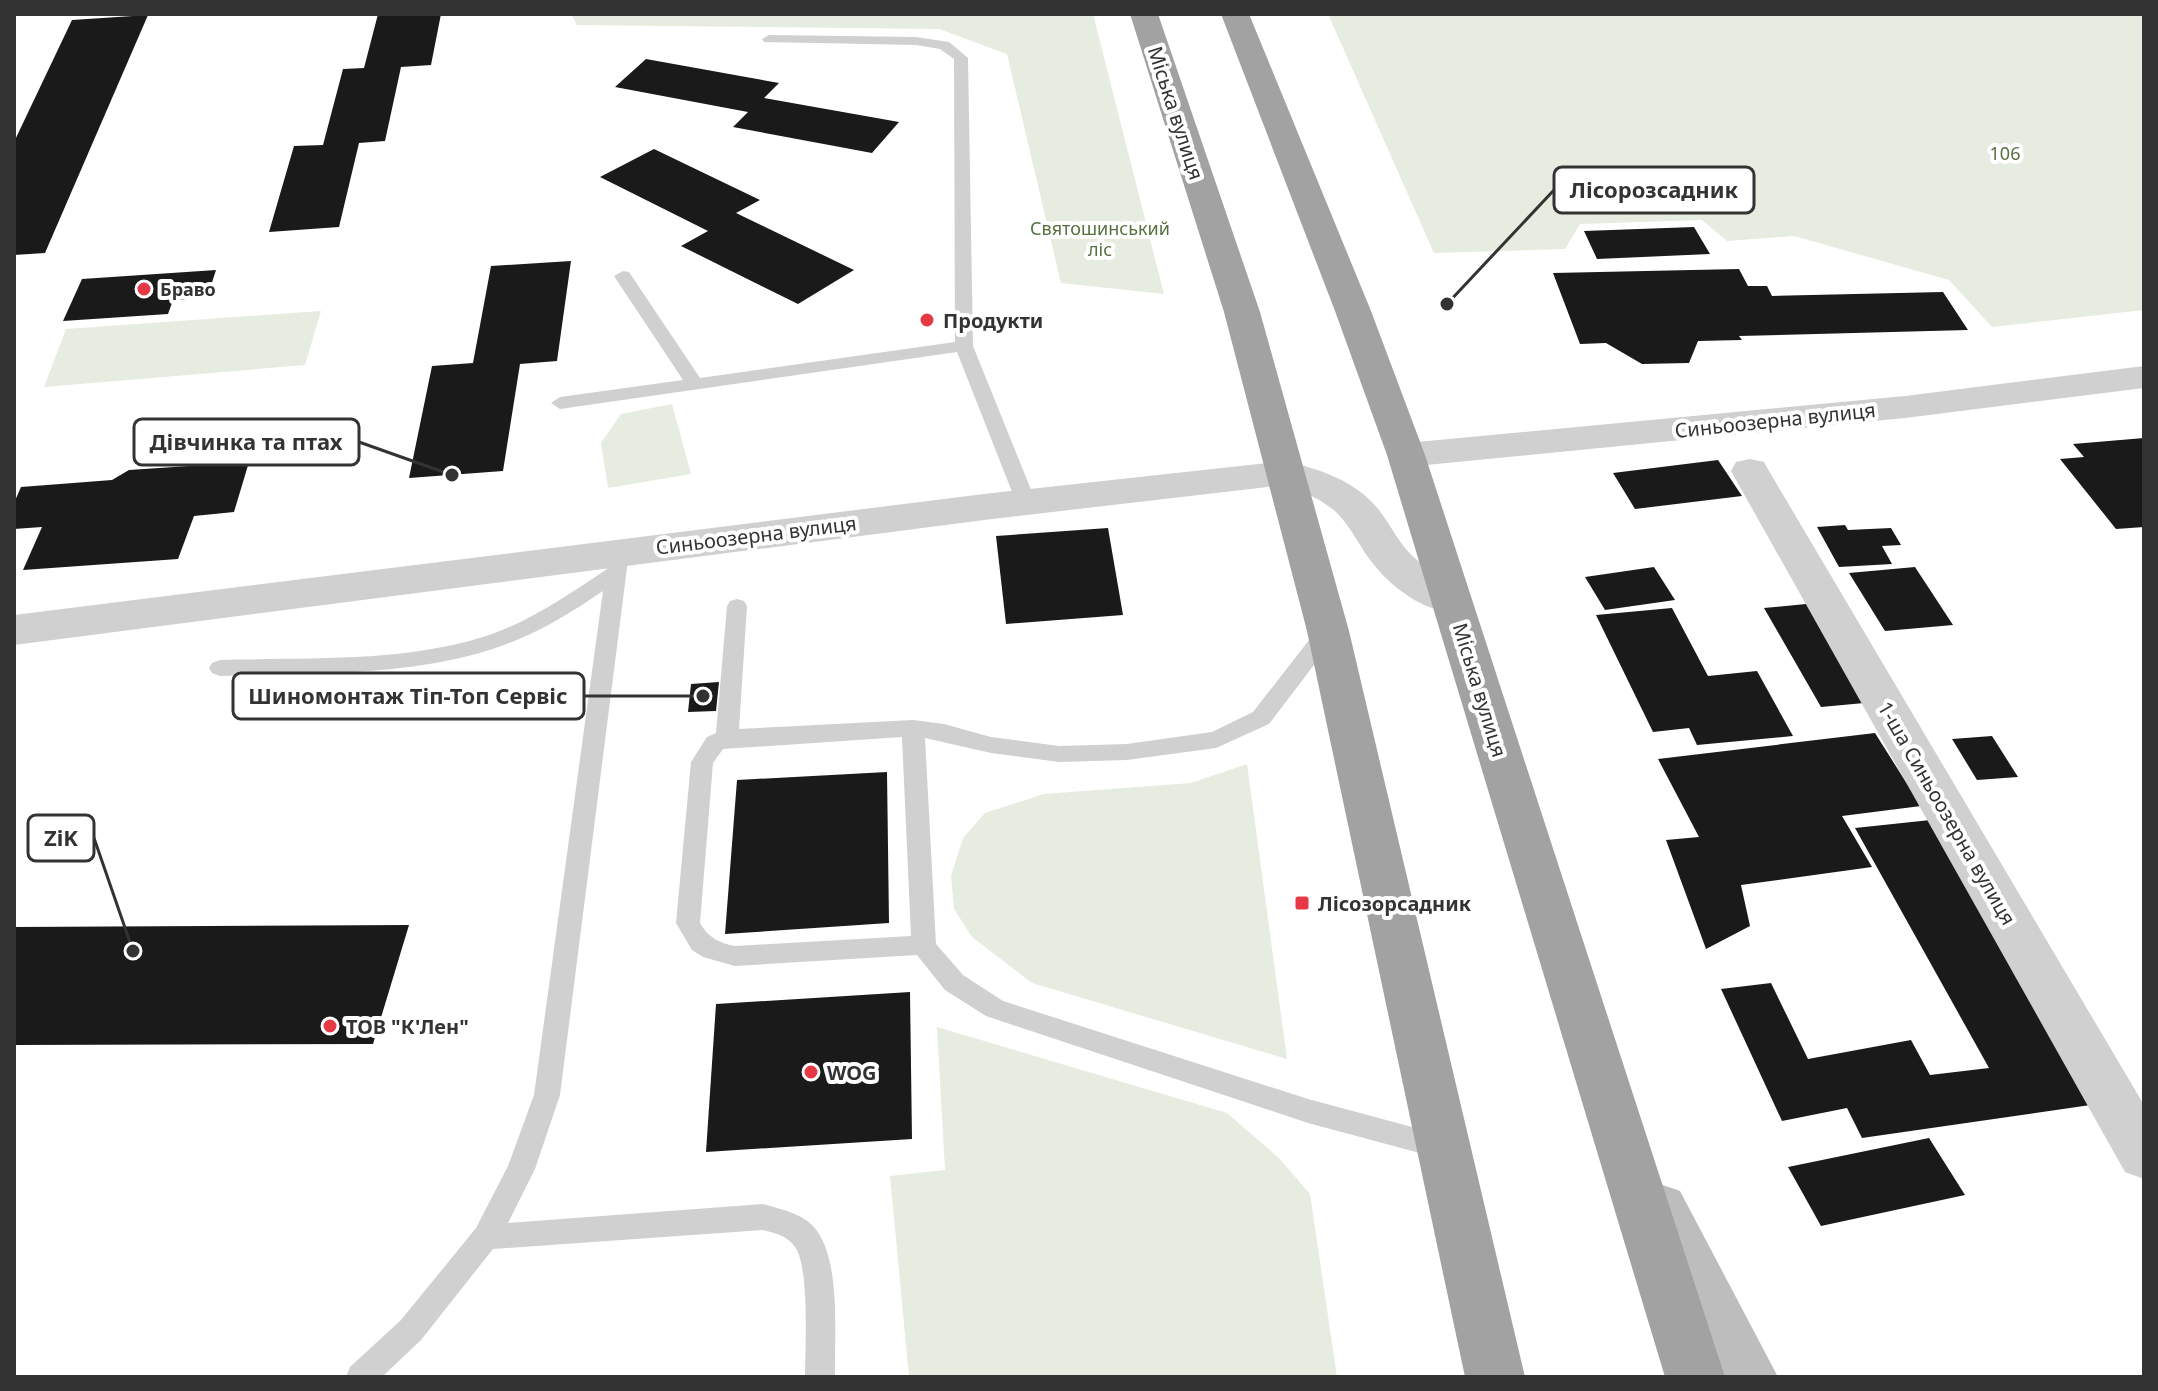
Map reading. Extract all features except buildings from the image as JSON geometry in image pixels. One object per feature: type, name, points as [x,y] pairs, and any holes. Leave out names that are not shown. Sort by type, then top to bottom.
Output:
[{"type":"highway","name":"Міська вулиця","points":[[1144,14],[1242,312],[1328,631],[1495,1377]]},
{"type":"highway","name":"Міська вулиця","points":[[1235,14],[1406,455],[1695,1377]]},
{"type":"main road","points":[[1617,1128],[1748,1377]]},
{"type":"street","name":"Синьоозерна вулиця","points":[[1406,455],[2138,385]]},
{"type":"street","name":"1-ша Синьоозерна вулиця","points":[[1750,471],[2144,1155]]},
{"type":"street","name":"Синьоозерна вулиця","points":[[14,630],[618,562],[1026,502],[1286,473],[1315,480],[1341,495],[1364,518],[1392,560],[1415,580],[1451,600]]},
{"type":"lane","points":[[769,39],[916,41],[944,45],[961,58],[964,346],[1026,502]]},
{"type":"lane","points":[[623,276],[695,384]]},
{"type":"lane","points":[[560,403],[964,346]]},
{"type":"lane","points":[[220,668],[420,658],[489,642],[563,609],[618,562]]},
{"type":"lane","points":[[361,1377],[411,1330],[486,1237],[521,1169],[547,1095],[618,562]]},
{"type":"lane","points":[[727,738],[737,606]]},
{"type":"lane","points":[[924,945],[735,956],[710,951],[695,939],[688,923],[702,762],[715,743],[727,738],[913,728],[944,732],[991,745],[1059,754],[1127,752],[1216,740],[1261,718],[1328,631]]},
{"type":"lane","points":[[913,728],[924,945],[937,968],[961,990],[995,1009],[1308,1111],[1442,1147]]},
{"type":"lane","points":[[486,1237],[763,1217],[788,1224],[807,1239],[816,1258],[820,1377]]},
{"type":"green space","name":"Святошинський ліс","points":[[571,14],[1093,14],[1164,294],[1061,283],[1007,54],[939,29],[577,25]]},
{"type":"green space","name":"106","points":[[1328,14],[2144,14],[2144,310],[1992,327],[1949,280],[1794,236],[1727,241],[1702,220],[1580,224],[1565,249],[1434,253]]},
{"type":"green space","points":[[321,311],[305,365],[44,387],[66,329]]},
{"type":"green space","points":[[672,404],[691,474],[608,488],[601,443],[621,414]]},
{"type":"green space","points":[[1247,764],[1287,1059],[1032,983],[972,937],[954,909],[951,876],[963,838],[985,813],[1044,794],[1191,783]]},
{"type":"green space","points":[[937,1027],[1227,1113],[1279,1158],[1310,1194],[1337,1377],[909,1377],[890,1176],[945,1170]]},
{"type":"place","name":"Браво","points":[[144,289]]},
{"type":"place","name":"Лісорозсадник","points":[[1447,304]]},
{"type":"place","name":"Продукти","points":[[927,320]]},
{"type":"place","name":"Дівчинка та птах","points":[[452,475]]},
{"type":"place","name":"Шиномонтаж Тіп-Топ Сервіс","points":[[703,696]]},
{"type":"place","name":"Лісозорсадник","points":[[1302,903]]},
{"type":"place","name":"ZiK","points":[[133,951]]},
{"type":"place","name":"ТОВ \"К'Лен\"","points":[[330,1026]]},
{"type":"place","name":"WOG","points":[[811,1072]]}]
